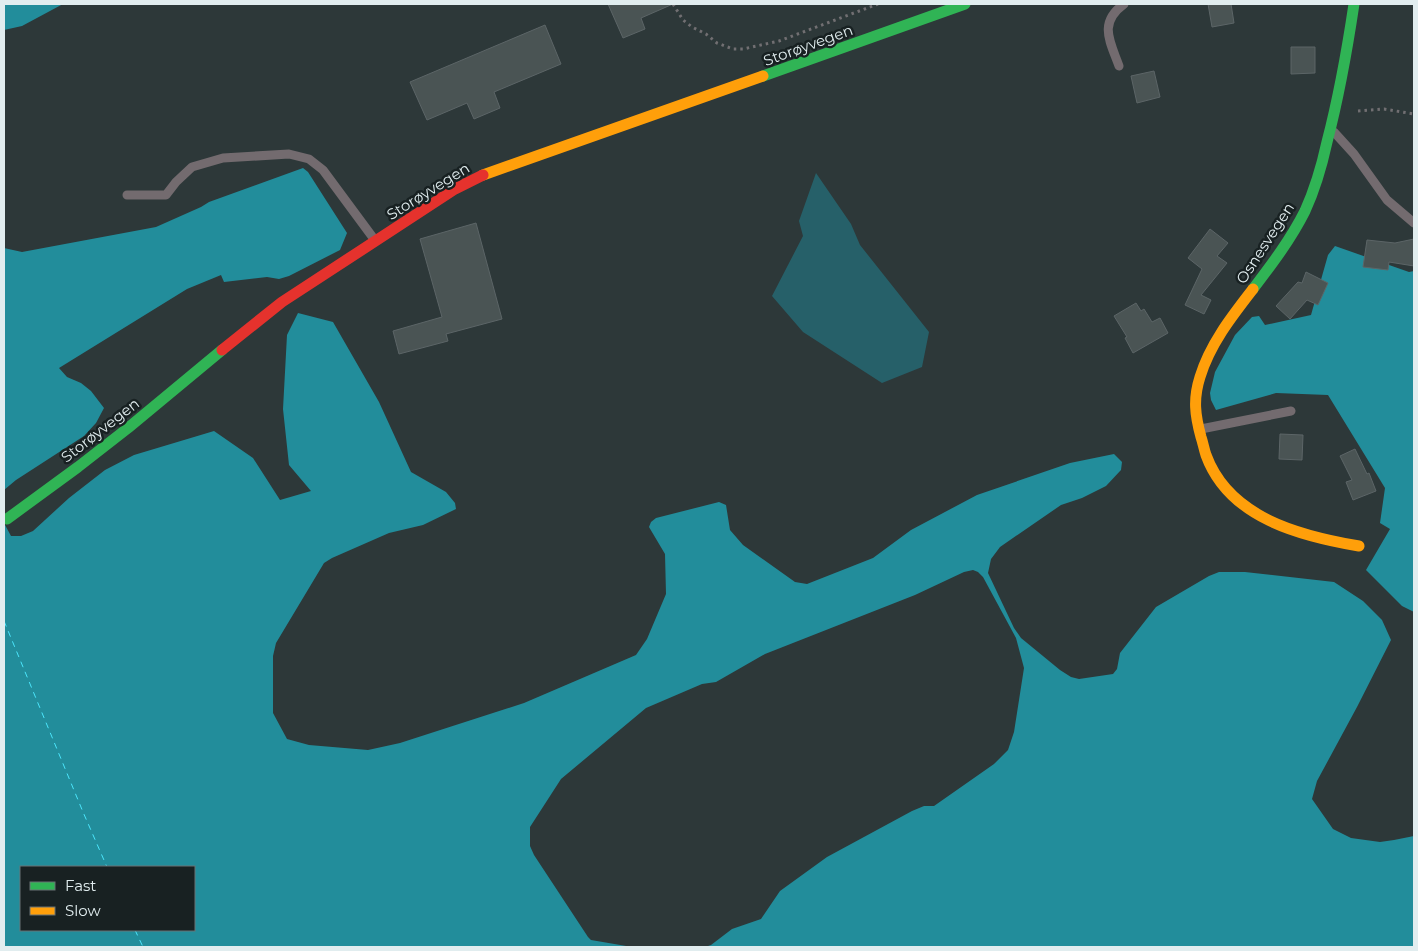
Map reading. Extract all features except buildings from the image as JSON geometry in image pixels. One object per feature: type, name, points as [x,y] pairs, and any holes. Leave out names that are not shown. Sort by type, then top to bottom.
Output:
[{"type":"street","name":"Storøyvegen","points":[[5,520],[128,428],[244,331],[282,302],[455,190],[480,176],[965,4]]},
{"type":"street","name":"Osnesvegen","points":[[1354,4],[1340,92],[1318,178],[1296,229],[1224,328],[1212,348],[1203,368],[1197,389],[1195,406],[1204,452],[1214,474],[1235,500],[1254,513],[1297,532],[1327,541],[1359,546]]},
{"type":"lane","points":[[1119,66],[1108,38],[1108,23],[1116,10],[1124,4]]},
{"type":"lane","points":[[1331,128],[1354,154],[1387,200],[1414,223]]},
{"type":"lane","points":[[127,195],[166,195],[176,182],[192,167],[223,158],[289,154],[310,159],[323,170],[375,242]]},
{"type":"lane","points":[[1199,430],[1291,411]]},
{"type":"path","points":[[673,4],[683,20],[688,24],[717,43],[733,50],[779,41],[878,4]]},
{"type":"path","points":[[1335,112],[1384,109],[1414,114]]},
{"type":"shaded area","points":[[4,4],[63,4],[22,26],[4,30]]},
{"type":"shaded area","points":[[303,168],[308,172],[347,233],[340,250],[289,276],[279,279],[267,277],[224,282],[221,275],[187,289],[59,368],[67,377],[81,383],[91,391],[104,408],[96,423],[84,436],[16,480],[4,490],[4,248],[22,252],[156,227],[209,202]]},
{"type":"shaded area","points":[[816,173],[851,224],[860,245],[929,332],[922,367],[882,383],[803,332],[772,296],[803,236],[799,221]]},
{"type":"shaded area","points":[[1335,246],[1409,272],[1414,271],[1414,612],[1402,606],[1366,570],[1390,529],[1380,523],[1385,488],[1328,395],[1276,393],[1216,410],[1211,400],[1210,393],[1215,372],[1235,335],[1252,317],[1259,316],[1265,325],[1311,315],[1328,255]]},
{"type":"shaded area","points":[[298,313],[333,322],[379,402],[411,472],[446,492],[455,503],[456,509],[423,525],[389,533],[324,563],[276,643],[273,656],[273,713],[287,739],[309,745],[368,750],[400,743],[524,703],[636,655],[647,639],[666,594],[665,554],[649,527],[656,518],[719,502],[726,505],[730,530],[743,545],[795,582],[807,584],[873,558],[911,530],[977,495],[1070,463],[1114,454],[1122,462],[1121,470],[1106,486],[1082,498],[1061,505],[1000,547],[991,559],[988,573],[1014,628],[1021,638],[1060,670],[1071,677],[1079,679],[1113,674],[1117,669],[1120,653],[1156,607],[1219,572],[1245,572],[1334,582],[1363,601],[1382,620],[1391,640],[1317,781],[1312,799],[1333,829],[1351,838],[1380,842],[1414,836],[1414,947],[705,947],[711,945],[732,929],[761,919],[780,891],[827,857],[912,811],[924,806],[934,806],[994,764],[1008,750],[1014,732],[1024,668],[1016,638],[983,577],[973,570],[964,572],[915,595],[765,654],[716,682],[702,684],[646,708],[561,779],[530,827],[530,846],[534,855],[591,940],[632,947],[4,947],[4,523],[11,536],[21,536],[33,531],[69,498],[105,470],[134,455],[214,431],[253,458],[280,500],[311,491],[289,465],[283,409],[287,335]]},
{"type":"ferry route","points":[[4,621],[107,866]]},
{"type":"ferry route","points":[[135,931],[143,947]]},
{"type":"traffic: fast","points":[[763,76],[965,4]]},
{"type":"traffic: fast","points":[[1253,289],[1294,231],[1305,211],[1315,186],[1335,108],[1354,4]]},
{"type":"traffic: fast","points":[[7,519],[128,428],[222,350]]},
{"type":"traffic: slow","points":[[483,175],[763,76]]},
{"type":"traffic: slow","points":[[1253,289],[1216,342],[1200,377],[1196,393],[1196,414],[1206,455],[1217,477],[1231,494],[1249,509],[1291,529],[1336,542],[1359,546]]},
{"type":"traffic: jam","points":[[222,350],[282,302],[455,189],[483,175]]}]
